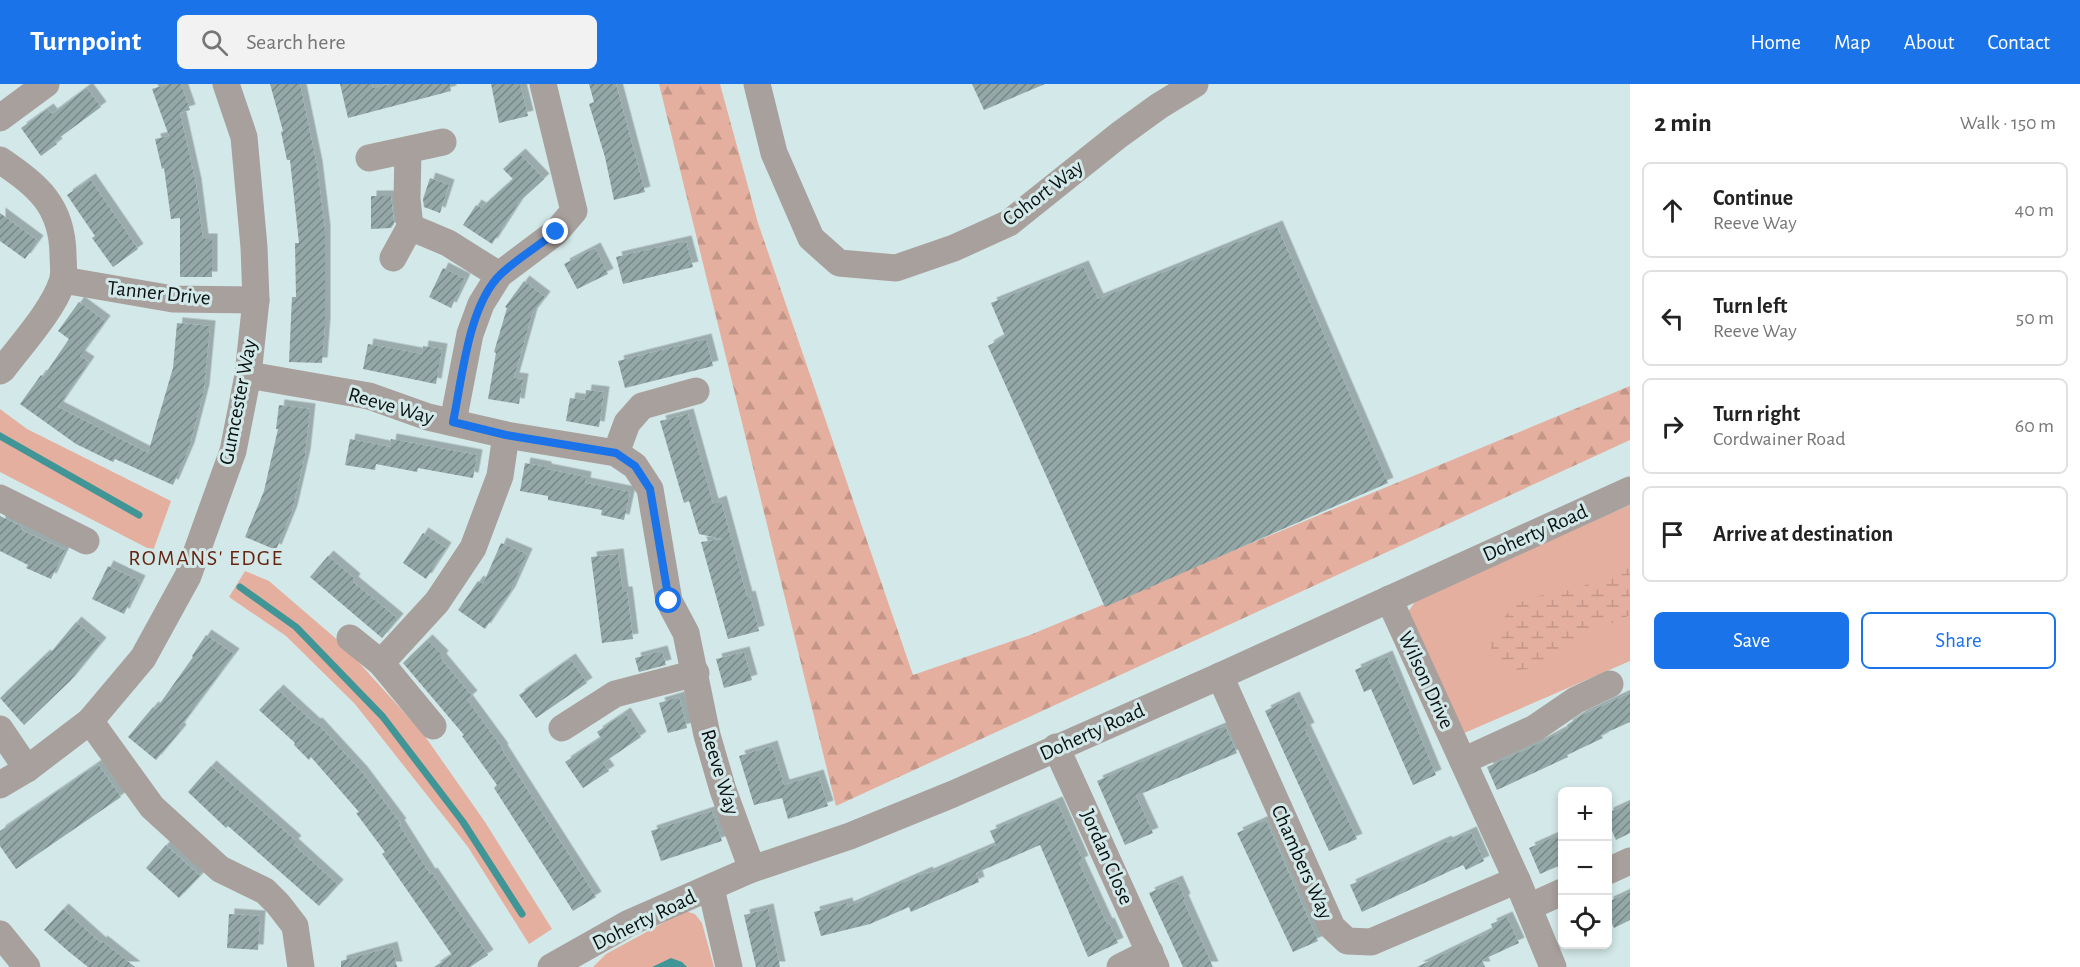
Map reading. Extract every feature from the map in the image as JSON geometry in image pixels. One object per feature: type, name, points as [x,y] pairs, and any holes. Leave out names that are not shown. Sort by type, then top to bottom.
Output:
[{"type":"street","points":[[0,118],[46,84]]},
{"type":"street","name":"Gumcester Way","points":[[0,785],[27,769],[90,721],[143,658],[188,576],[233,451],[248,375],[256,300],[254,247],[244,137],[226,84]]},
{"type":"street","points":[[453,422],[470,334],[481,304],[499,275],[556,232],[574,211],[543,84]]},
{"type":"street","name":"Cohort Way","points":[[757,84],[774,153],[811,238],[839,262],[896,267],[954,248],[1009,223],[1119,135],[1195,84]]},
{"type":"street","points":[[369,158],[443,142]]},
{"type":"street","points":[[393,258],[410,227],[407,199],[408,150]]},
{"type":"street","points":[[0,160],[27,179],[50,204],[62,235],[63,280],[52,302],[0,371]]},
{"type":"street","points":[[410,227],[448,243],[499,275]]},
{"type":"street","name":"Tanner Drive","points":[[63,280],[173,299],[256,300]]},
{"type":"street","name":"Reeve Way","points":[[248,375],[369,396],[428,417],[506,435],[616,453],[635,466],[650,489],[669,601],[687,633],[710,746],[723,790],[752,869]]},
{"type":"street","points":[[616,453],[627,423],[642,406],[696,391]]},
{"type":"street","points":[[381,663],[437,602],[473,548],[500,476],[506,435]]},
{"type":"street","name":"Doherty Road","points":[[557,966],[629,923],[752,869],[850,836],[953,794],[1630,490]]},
{"type":"street","points":[[0,498],[86,541]]},
{"type":"street","name":"Wilson Drive","points":[[1389,599],[1517,880],[1553,967]]},
{"type":"street","points":[[350,638],[381,663],[433,726]]},
{"type":"street","points":[[561,728],[615,694],[696,673]]},
{"type":"street","name":"Chambers Way","points":[[1220,676],[1332,927],[1347,941],[1371,942],[1517,880]]},
{"type":"street","points":[[1463,760],[1535,728],[1576,700],[1610,684]]},
{"type":"street","points":[[90,721],[152,807],[220,869],[265,891],[278,904],[295,926],[301,967]]},
{"type":"street","points":[[0,729],[27,769]]},
{"type":"street","name":"Jordan Close","points":[[1056,747],[1153,960]]},
{"type":"street","points":[[1612,869],[1630,861]]},
{"type":"street","points":[[711,888],[729,967]]},
{"type":"street","points":[[1529,907],[1558,894]]},
{"type":"street","points":[[0,934],[27,967]]},
{"type":"street","points":[[1120,967],[1153,960]]},
{"type":"green space","points":[[659,84],[720,84],[758,223],[913,675],[1030,635],[1630,386],[1630,440],[836,806]]},
{"type":"green space","points":[[0,409],[27,429],[171,501],[153,551],[0,472]]},
{"type":"green space","points":[[1630,505],[1630,661],[1462,734],[1408,612],[1417,599]]},
{"type":"green space","points":[[1630,564],[1630,615],[1586,635],[1542,668],[1517,670],[1495,661],[1490,644],[1501,622],[1512,608],[1535,597],[1570,590],[1593,582]]},
{"type":"green space","points":[[245,571],[269,581],[341,643],[422,732],[485,822],[552,929],[529,944],[468,847],[355,704],[286,636],[229,597]]},
{"type":"green space","points":[[685,911],[695,914],[702,923],[714,967],[593,967],[606,954]]},
{"type":"water","points":[[671,958],[682,962],[687,967],[652,967]]},
{"type":"building","points":[[168,84],[181,84],[190,110],[180,113],[196,184],[203,239],[212,239],[212,277],[180,277],[180,218],[171,219],[164,168],[162,169],[155,139],[169,136],[152,89]]},
{"type":"building","points":[[270,84],[300,84],[317,166],[325,231],[325,323],[322,363],[289,362],[292,297],[296,297],[295,243],[299,243],[290,160],[287,160],[281,132],[283,131]]},
{"type":"building","points":[[340,84],[372,84],[373,88],[391,84],[450,84],[451,91],[348,118]]},
{"type":"building","points":[[491,84],[520,84],[528,116],[499,123]]},
{"type":"building","points":[[589,84],[616,84],[645,192],[614,200],[605,157],[589,104],[594,102]]},
{"type":"building","points":[[972,84],[1045,84],[984,110]]},
{"type":"building","points":[[87,88],[101,107],[55,141],[57,144],[41,156],[21,128],[48,109],[52,114]]},
{"type":"building","points":[[520,154],[544,179],[519,202],[492,244],[463,225],[476,205],[481,208],[513,179],[503,169]]},
{"type":"building","points":[[430,178],[449,185],[440,213],[424,207],[423,199]]},
{"type":"building","points":[[90,179],[138,249],[113,267],[92,238],[95,236],[67,195]]},
{"type":"building","points":[[371,196],[391,196],[394,224],[391,228],[371,229]]},
{"type":"building","points":[[0,213],[38,241],[25,259],[0,241]]},
{"type":"building","points":[[1277,226],[1388,483],[1105,607],[988,346],[1005,336],[991,303],[1083,266],[1098,299]]},
{"type":"building","points":[[686,241],[693,267],[623,284],[616,257]]},
{"type":"building","points":[[595,248],[608,274],[577,289],[564,264]]},
{"type":"building","points":[[443,268],[465,279],[451,308],[429,297]]},
{"type":"building","points":[[524,281],[545,297],[532,314],[514,378],[523,379],[519,404],[488,399],[496,353],[494,352],[507,308],[505,307]]},
{"type":"building","points":[[79,302],[105,321],[80,356],[89,362],[58,407],[148,453],[173,368],[177,323],[210,326],[204,390],[189,448],[173,485],[115,459],[113,462],[76,444],[20,404],[41,375],[43,377],[69,339],[58,331]]},
{"type":"building","points":[[706,339],[713,366],[625,388],[618,361]]},
{"type":"building","points":[[368,344],[422,354],[423,346],[442,349],[436,384],[363,369]]},
{"type":"building","points":[[586,390],[604,392],[599,427],[566,421],[570,398],[585,400]]},
{"type":"building","points":[[279,405],[310,409],[305,455],[292,511],[276,550],[245,537],[264,491],[278,429],[276,429]]},
{"type":"building","points":[[688,414],[713,504],[721,501],[747,597],[750,596],[759,631],[728,639],[701,542],[723,539],[699,534],[689,501],[684,503],[660,421]]},
{"type":"building","points":[[350,439],[390,447],[391,439],[477,455],[473,478],[418,468],[417,472],[376,464],[375,470],[345,465]]},
{"type":"building","points":[[525,463],[586,477],[585,483],[630,492],[624,520],[601,515],[602,510],[548,500],[548,496],[520,491]]},
{"type":"building","points":[[0,516],[23,527],[21,530],[65,550],[51,579],[26,568],[28,565],[0,551]]},
{"type":"building","points":[[423,533],[446,548],[426,579],[403,563]]},
{"type":"building","points":[[501,543],[527,554],[510,592],[485,629],[458,610],[478,581],[483,584]]},
{"type":"building","points":[[618,554],[623,592],[627,592],[633,639],[602,643],[591,557]]},
{"type":"building","points":[[328,556],[355,579],[353,582],[398,619],[382,638],[310,577]]},
{"type":"building","points":[[108,566],[140,581],[124,614],[92,599]]},
{"type":"building","points":[[76,622],[101,643],[70,681],[24,725],[0,698],[45,655],[47,657]]},
{"type":"building","points":[[206,635],[234,654],[179,728],[181,730],[156,760],[128,737],[153,707],[156,709]]},
{"type":"building","points":[[427,640],[443,656],[441,659],[472,696],[467,700],[503,749],[596,897],[573,911],[494,788],[497,785],[462,736],[464,735],[403,663]]},
{"type":"building","points":[[662,651],[666,665],[639,672],[635,658]]},
{"type":"building","points":[[744,652],[752,680],[724,688],[716,659]]},
{"type":"building","points":[[1387,656],[1436,775],[1413,785],[1371,689],[1364,692],[1355,670]]},
{"type":"building","points":[[570,659],[587,683],[536,718],[519,695]]},
{"type":"building","points":[[278,690],[315,724],[317,723],[362,772],[401,824],[399,825],[430,874],[432,873],[488,955],[470,967],[434,967],[452,955],[382,854],[385,852],[356,813],[359,812],[311,757],[309,760],[294,745],[295,743],[259,710]]},
{"type":"building","points":[[1630,693],[1630,722],[1601,735],[1603,738],[1567,755],[1568,757],[1497,790],[1487,767],[1542,742],[1568,728],[1567,725],[1582,715]]},
{"type":"building","points":[[679,697],[687,728],[668,733],[659,703]]},
{"type":"building","points":[[1294,697],[1309,728],[1305,730],[1357,839],[1329,851],[1265,711]]},
{"type":"building","points":[[625,713],[641,737],[603,763],[609,771],[583,788],[565,762],[601,738],[597,732]]},
{"type":"building","points":[[1225,726],[1237,753],[1136,796],[1153,833],[1125,845],[1097,781]]},
{"type":"building","points":[[772,746],[784,785],[818,775],[828,806],[788,819],[782,798],[754,805],[739,756]]},
{"type":"building","points":[[98,764],[121,797],[16,869],[0,846],[0,831]]},
{"type":"building","points":[[211,766],[296,841],[293,844],[338,885],[319,906],[228,826],[226,828],[188,792]]},
{"type":"building","points":[[1057,802],[1083,861],[1079,863],[1118,943],[1088,957],[1040,845],[976,873],[979,882],[911,912],[909,907],[870,924],[821,936],[814,912],[847,903],[848,907],[996,845],[990,831]]},
{"type":"building","points":[[1630,803],[1630,833],[1616,840],[1612,831],[1612,811]]},
{"type":"building","points":[[712,811],[722,841],[661,861],[651,831]]},
{"type":"building","points":[[1266,820],[1318,941],[1293,952],[1237,833]]},
{"type":"building","points":[[1471,832],[1484,861],[1466,870],[1463,865],[1362,912],[1350,885]]},
{"type":"building","points":[[1558,835],[1558,866],[1540,874],[1529,848]]},
{"type":"building","points":[[166,845],[200,876],[179,898],[146,868]]},
{"type":"building","points":[[1177,881],[1185,899],[1183,900],[1213,967],[1183,967],[1149,893]]},
{"type":"building","points":[[1630,892],[1630,920],[1614,928],[1612,924],[1612,900]]},
{"type":"building","points":[[63,909],[101,943],[102,941],[135,967],[88,967],[68,951],[44,930]]},
{"type":"building","points":[[768,909],[780,967],[756,967],[744,915]]},
{"type":"building","points":[[229,914],[260,916],[258,950],[227,948]]},
{"type":"building","points":[[1507,917],[1519,943],[1482,960],[1485,967],[1417,967],[1493,930],[1491,924]]},
{"type":"building","points":[[392,947],[397,967],[341,967],[341,961]]},
{"type":"waterway","points":[[0,436],[139,515]]},
{"type":"waterway","points":[[240,587],[296,627],[383,717],[463,822],[522,914]]},
{"type":"district","name":"ROMANS' EDGE","points":[[206,558]]},
{"type":"route","points":[[556,232],[499,275],[481,304],[470,334],[453,422],[506,435],[616,453],[635,466],[650,489],[669,601]]}]
